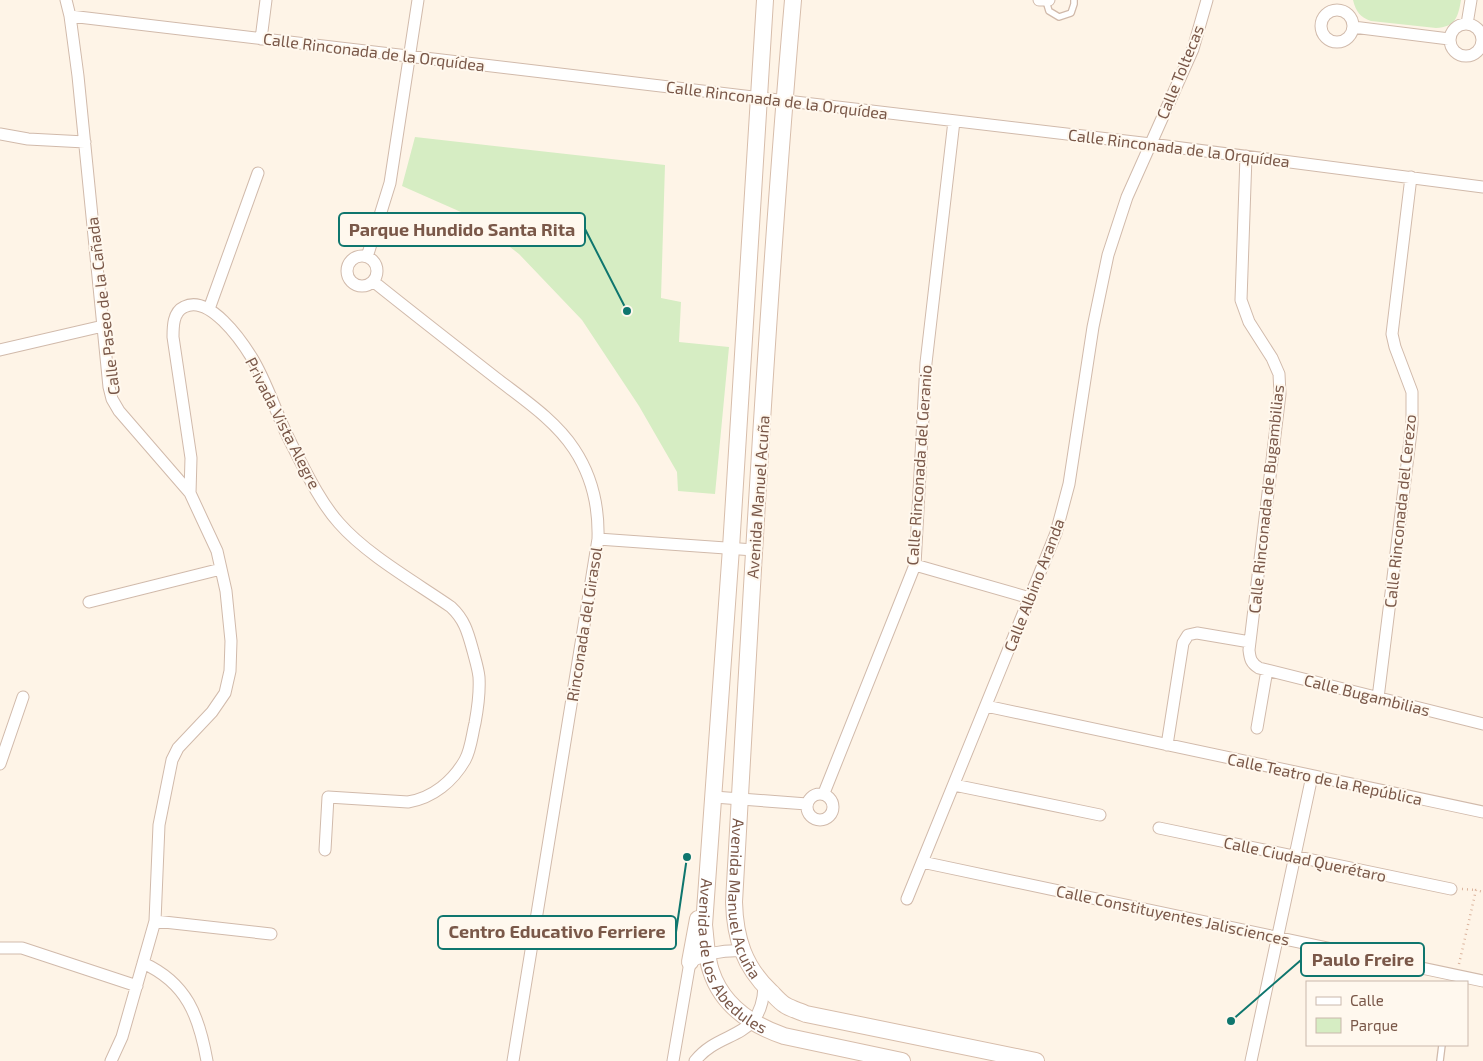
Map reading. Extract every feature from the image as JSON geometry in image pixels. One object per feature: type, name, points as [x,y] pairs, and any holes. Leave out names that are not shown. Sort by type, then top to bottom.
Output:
[{"type":"street","name":"Calle Paseo de la Cañada","points":[[66,0],[78,76],[109,387],[112,399],[119,411],[190,493],[217,551],[226,591],[231,641],[230,671],[225,693],[212,712],[178,748],[172,760],[159,824],[155,921],[122,1037],[111,1061]]},
{"type":"street","points":[[261,39],[266,0]]},
{"type":"street","points":[[367,257],[390,182],[418,0]]},
{"type":"street","name":"Avenida Manuel Acuña","points":[[709,858],[731,548],[765,0]]},
{"type":"street","name":"Avenida Manuel Acuña","points":[[764,986],[749,967],[742,951],[734,924],[734,902],[754,550],[784,101],[793,0]]},
{"type":"street","name":"Calle Toltecas","points":[[1151,144],[1193,49],[1207,0]]},
{"type":"street","points":[[1468,24],[1471,0]]},
{"type":"street","points":[[1340,5],[1350,16],[1353,27],[1351,35],[1338,43],[1330,41],[1320,29],[1325,15],[1340,5]]},
{"type":"street","name":"Calle Rinconada de la Orquídea","points":[[70,16],[1151,144],[1483,187]]},
{"type":"street","points":[[1468,24],[1474,26],[1479,31],[1482,37],[1482,44],[1479,51],[1467,57],[1460,56],[1454,52],[1450,46],[1449,39],[1455,28],[1468,24]]},
{"type":"street","points":[[1353,27],[1449,39]]},
{"type":"street","name":"Calle Rinconada del Geranio","points":[[824,793],[915,565],[926,363],[954,121]]},
{"type":"street","points":[[0,134],[28,139],[85,142]]},
{"type":"street","name":"Calle Albino Aranda","points":[[907,899],[1056,533],[1069,484],[1093,327],[1108,255],[1127,197],[1151,144]]},
{"type":"street","name":"Calle Rinconada de Bugambilias","points":[[1246,156],[1241,300],[1250,322],[1272,358],[1279,374],[1280,394],[1250,642],[1250,659],[1253,664]]},
{"type":"street","points":[[190,493],[191,458],[173,327],[178,312],[184,307],[195,305],[209,309],[258,173]]},
{"type":"street","name":"Calle Rinconada del Cerezo","points":[[1378,698],[1412,424],[1412,392],[1394,347],[1392,334],[1411,177]]},
{"type":"street","points":[[358,257],[367,257],[375,263],[377,272],[374,282],[366,286],[356,285],[349,279],[347,271],[350,262],[358,257]]},
{"type":"street","name":"Rinconada del Girasol","points":[[374,282],[525,400],[560,431],[574,449],[589,475],[599,519],[598,538],[513,1061]]},
{"type":"street","name":"Privada Vista Alegre","points":[[209,309],[236,336],[253,359],[291,443],[324,502],[338,522],[359,544],[451,607],[459,615],[467,627],[479,674],[479,704],[470,744],[465,759],[455,774],[440,789],[418,800],[408,802],[328,796],[325,850]]},
{"type":"street","points":[[0,350],[103,326]]},
{"type":"street","points":[[598,538],[754,550]]},
{"type":"street","points":[[915,565],[1030,598]]},
{"type":"street","points":[[90,602],[221,569]]},
{"type":"street","points":[[1167,745],[1183,643],[1188,635],[1198,633],[1250,642]]},
{"type":"street","name":"Calle Bugambilias","points":[[1253,664],[1267,670],[1483,724]]},
{"type":"street","points":[[1257,728],[1267,670]]},
{"type":"street","points":[[0,764],[23,698]]},
{"type":"street","name":"Calle Teatro de la República","points":[[986,706],[1483,812]]},
{"type":"street","points":[[1251,1061],[1312,776]]},
{"type":"street","points":[[954,784],[1100,815]]},
{"type":"street","points":[[824,793],[834,803],[834,810],[824,820],[817,820],[811,817],[807,804],[813,795],[824,793]]},
{"type":"street","points":[[714,797],[807,804]]},
{"type":"street","name":"Calle Ciudad Querétaro","points":[[1159,828],[1451,889]]},
{"type":"street","points":[[673,1061],[709,858]]},
{"type":"street","name":"Avenida de los Abedules","points":[[709,858],[704,925],[707,954],[712,973],[723,994],[739,1013],[766,1030],[784,1036],[902,1061]]},
{"type":"street","name":"Calle Constituyentes Jalisciences","points":[[922,862],[1483,981]]},
{"type":"street","points":[[155,921],[271,934]]},
{"type":"street","points":[[0,948],[22,948],[137,986]]},
{"type":"street","points":[[690,962],[718,951],[742,951]]},
{"type":"street","points":[[144,963],[160,970],[179,988],[194,1012],[202,1034],[207,1061]]},
{"type":"street","points":[[695,1061],[699,1055],[744,1030],[752,1022],[759,1013],[764,1001],[764,986]]},
{"type":"street","name":"Avenida de los Abedules","points":[[764,986],[785,1005],[806,1014],[1036,1061]]},
{"type":"lane","points":[[1044,0],[1049,12],[1059,17],[1071,13],[1074,0]]},
{"type":"lane","points":[[1440,1061],[1442,1046]]},
{"type":"path","points":[[1457,975],[1476,890],[1483,892]]},
{"type":"green space","points":[[1353,0],[1461,0],[1457,17],[1448,26],[1436,28],[1371,21],[1359,13]]},
{"type":"green space","points":[[415,137],[665,165],[661,298],[681,302],[679,342],[729,347],[715,494],[678,491],[677,472],[639,406],[582,320],[519,254],[470,216],[402,186]]},
{"type":"place","name":"Parque Hundido Santa Rita","points":[[627,311]]},
{"type":"place","name":"Centro Educativo Ferriere","points":[[687,857]]},
{"type":"place","name":"Paulo Freire","points":[[1231,1021]]}]
